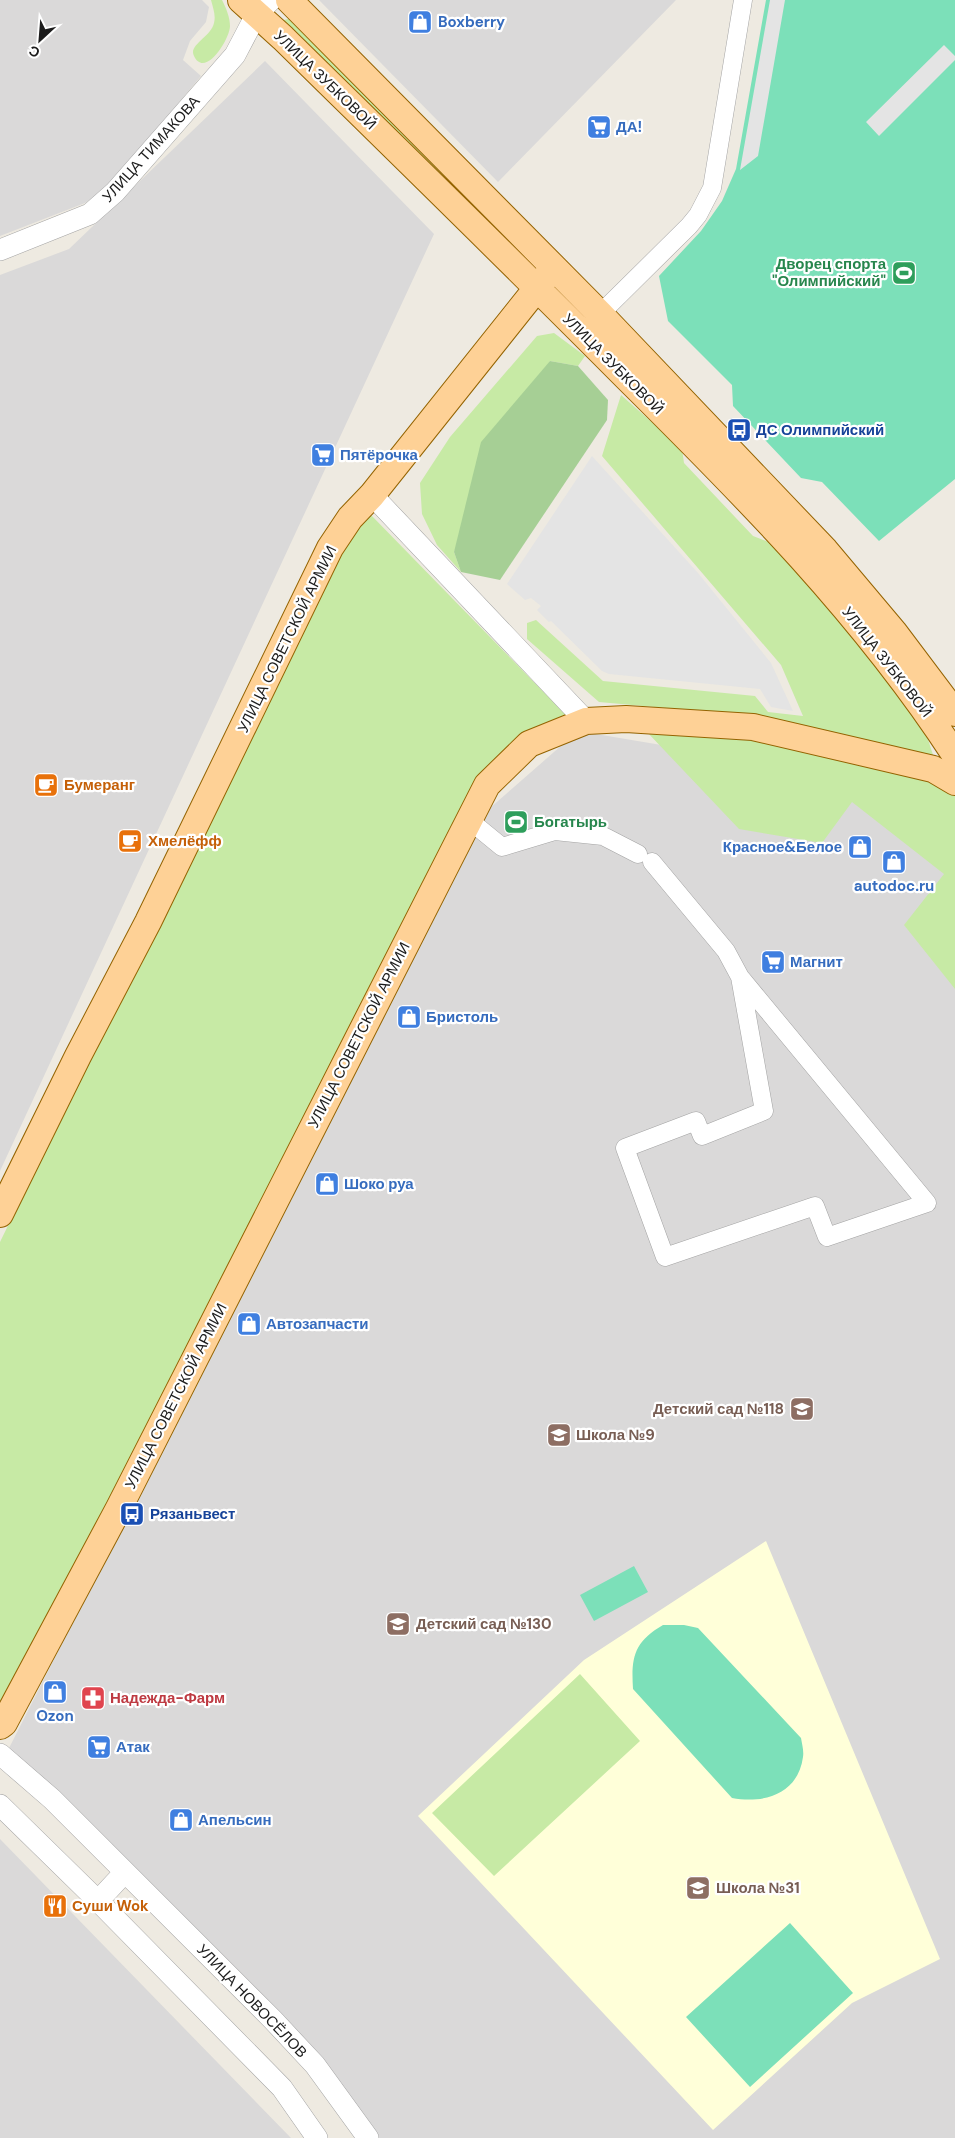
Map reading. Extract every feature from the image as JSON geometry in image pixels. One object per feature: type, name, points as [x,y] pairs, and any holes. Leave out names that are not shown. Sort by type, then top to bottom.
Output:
[{"type":"main road","name":"УЛИЦА ЗУБКОВОЙ","points":[[289,0],[600,314],[825,550],[894,632],[955,713]]},
{"type":"main road","name":"УЛИЦА ЗУБКОВОЙ","points":[[256,5],[283,38],[695,445],[808,564],[885,657],[924,708],[950,769]]},
{"type":"main road","name":"УЛИЦА СОВЕТСКОЙ АРМИИ","points":[[0,1214],[78,1056],[148,922],[330,548],[350,518],[372,495],[553,268]]},
{"type":"main road","name":"УЛИЦА СОВЕТСКОЙ АРМИИ","points":[[0,1726],[4,1723],[115,1516],[487,786],[529,744],[586,721],[626,719],[753,727],[950,769]]},
{"type":"street","points":[[600,314],[698,216],[712,188],[743,0]]},
{"type":"street","name":"УЛИЦА ТИМАКОВА","points":[[0,250],[90,214],[115,192],[235,55],[256,5]]},
{"type":"street","points":[[372,495],[586,721]]},
{"type":"street","points":[[469,820],[502,847],[555,831],[602,836],[645,858],[726,951],[740,977],[927,1203],[827,1237],[815,1206],[665,1257],[625,1148],[696,1121],[702,1136],[764,1111],[740,977]]},
{"type":"street","name":"УЛИЦА НОВОСЁЛОВ","points":[[0,1754],[52,1799],[273,2020],[315,2066],[368,2138]]},
{"type":"street","points":[[0,1805],[98,1901],[282,2088],[317,2138]]},
{"type":"street","points":[[98,1901],[126,1872]]},
{"type":"shaded area","points":[[0,0],[202,0],[209,7],[206,22],[190,41],[183,60],[201,76],[110,185],[85,203],[0,236]]},
{"type":"shaded area","points":[[319,0],[676,0],[498,182]]},
{"type":"shaded area","points":[[770,0],[785,0],[758,156],[740,170]]},
{"type":"shaded area","points":[[944,45],[955,56],[955,60],[879,136],[866,122]]},
{"type":"shaded area","points":[[265,61],[434,234],[0,1171],[0,275],[69,249]]},
{"type":"shaded area","points":[[592,456],[698,573],[771,663],[793,711],[771,707],[760,689],[609,674],[602,671],[551,621],[549,622],[537,610],[541,606],[531,598],[525,600],[507,584]]},
{"type":"shaded area","points":[[578,731],[948,793],[955,804],[955,2138],[362,2138],[316,2069],[4,1758],[482,815]]},
{"type":"shaded area","name":"Школа №31","points":[[766,1541],[940,1959],[852,2003],[713,2130],[418,1816],[584,1660]]},
{"type":"shaded area","points":[[0,1839],[291,2138],[0,2138]]},
{"type":"green space","points":[[211,0],[222,0],[229,16],[230,26],[222,47],[210,60],[204,63],[199,62],[193,52],[197,44],[209,33],[214,23]]},
{"type":"green space","points":[[766,0],[955,0],[955,479],[879,541],[822,482],[801,478],[733,406],[732,385],[668,321],[659,276],[701,231],[722,201],[736,169]]},
{"type":"green space","points":[[292,18],[507,237],[504,240],[280,21]]},
{"type":"green space","points":[[554,333],[585,356],[578,366],[550,361],[454,552],[461,572],[437,545],[422,514],[420,483],[450,437],[537,336]]},
{"type":"green space","points":[[550,361],[578,366],[608,400],[607,420],[500,580],[461,572],[454,552],[481,442]]},
{"type":"green space","points":[[621,395],[682,449],[684,463],[753,536],[774,544],[887,676],[923,724],[934,758],[754,716],[599,702],[527,639],[527,623],[536,620],[603,681],[755,696],[768,712],[803,716],[781,665],[602,456]]},
{"type":"green space","points":[[371,515],[567,716],[522,734],[0,1715],[0,1242],[340,547]]},
{"type":"green space","points":[[647,732],[751,739],[928,781],[955,796],[955,989],[904,925],[944,874],[852,802],[822,843],[739,829]]},
{"type":"green space","points":[[634,1566],[648,1592],[594,1621],[580,1595]]},
{"type":"green space","points":[[663,1625],[684,1625],[698,1628],[801,1738],[803,1755],[800,1770],[787,1788],[778,1794],[756,1799],[732,1798],[633,1689],[633,1668],[636,1651],[653,1631]]},
{"type":"green space","points":[[580,1674],[640,1741],[494,1876],[432,1813]]},
{"type":"green space","points":[[790,1923],[853,1993],[750,2087],[686,2017]]},
{"type":"place","name":"Boxberry","points":[[420,22]]},
{"type":"place","name":"ДА!","points":[[599,127]]},
{"type":"place","name":"Дворец спорта \"Олимпийский\"","points":[[904,273]]},
{"type":"place","name":"ДС Олимпийский","points":[[739,430]]},
{"type":"place","name":"Пятёрочка","points":[[323,455]]},
{"type":"place","name":"Бумеранг","points":[[46,785]]},
{"type":"place","name":"Богатырь","points":[[516,822]]},
{"type":"place","name":"Хмелёфф","points":[[130,841]]},
{"type":"place","name":"Красное&Белое","points":[[860,847]]},
{"type":"place","name":"autodoc.ru","points":[[894,862]]},
{"type":"place","name":"Магнит","points":[[773,962]]},
{"type":"place","name":"Бристоль","points":[[409,1017]]},
{"type":"place","name":"Шоко руа","points":[[327,1184]]},
{"type":"place","name":"Автозапчасти","points":[[249,1324]]},
{"type":"place","name":"Детский сад №118","points":[[802,1409]]},
{"type":"place","name":"Школа №9","points":[[559,1435]]},
{"type":"place","name":"Рязаньвест","points":[[132,1514]]},
{"type":"place","name":"Детский сад №130","points":[[398,1624]]},
{"type":"place","name":"Ozon","points":[[55,1692]]},
{"type":"place","name":"Надежда-Фарм","points":[[93,1698]]},
{"type":"place","name":"Атак","points":[[99,1747]]},
{"type":"place","name":"Апельсин","points":[[181,1820]]},
{"type":"place","name":"Школа №31","points":[[698,1888]]},
{"type":"place","name":"Суши Wok","points":[[55,1906]]}]
